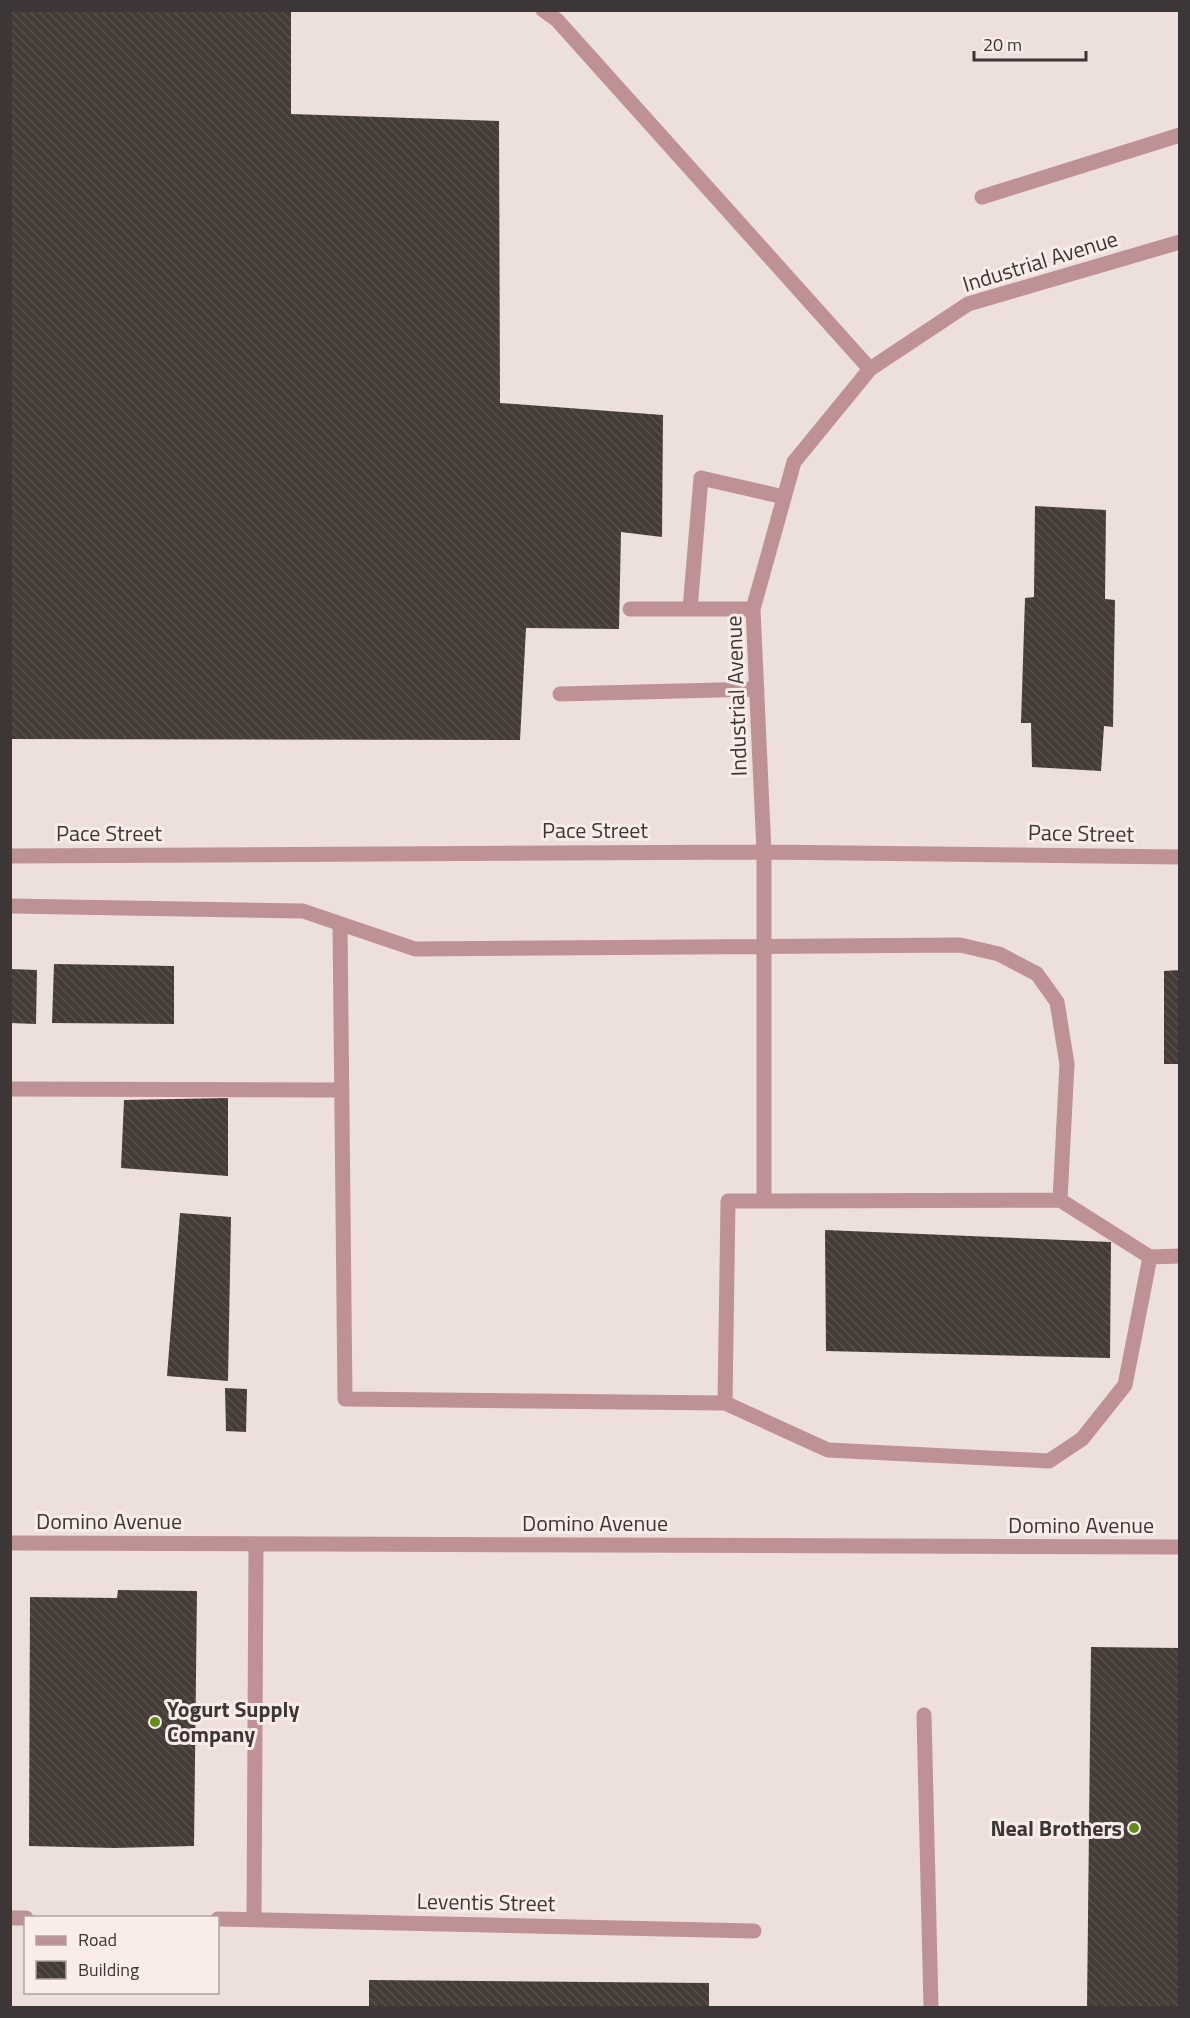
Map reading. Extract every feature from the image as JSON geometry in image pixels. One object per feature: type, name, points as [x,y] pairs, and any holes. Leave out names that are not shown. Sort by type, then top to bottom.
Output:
[{"type":"street","points":[[543,10],[557,20],[870,369]]},
{"type":"street","points":[[982,197],[1179,135]]},
{"type":"street","name":"Industrial Avenue","points":[[764,1201],[764,852],[753,609],[794,462],[870,369],[968,304],[1179,242]]},
{"type":"street","points":[[690,609],[701,478],[784,497]]},
{"type":"street","points":[[630,609],[753,609]]},
{"type":"street","points":[[560,694],[757,689]]},
{"type":"street","name":"Pace Street","points":[[10,856],[764,852],[1179,857]]},
{"type":"street","points":[[10,906],[303,911],[416,949],[960,945],[999,954],[1037,974],[1057,1002],[1066,1064],[1060,1200]]},
{"type":"street","points":[[340,924],[345,1399],[725,1402],[828,1450],[1049,1461],[1082,1439],[1125,1385],[1150,1257]]},
{"type":"street","points":[[10,1089],[342,1090]]},
{"type":"street","points":[[725,1402],[728,1201],[1060,1200],[1150,1257],[1179,1256]]},
{"type":"street","name":"Domino Avenue","points":[[10,1543],[1179,1547]]},
{"type":"street","points":[[254,1919],[256,1544]]},
{"type":"street","points":[[924,1715],[931,2007]]},
{"type":"street","name":"Leventis Street","points":[[219,1919],[754,1931]]},
{"type":"building","points":[[10,10],[291,10],[291,114],[499,121],[500,403],[663,415],[662,537],[621,532],[619,629],[526,628],[520,740],[10,739]]},
{"type":"building","points":[[1035,506],[1106,510],[1105,599],[1115,600],[1113,727],[1104,726],[1101,771],[1032,767],[1031,723],[1021,723],[1025,598],[1034,597]]},
{"type":"building","points":[[54,964],[174,966],[174,1024],[52,1023]]},
{"type":"building","points":[[10,969],[37,970],[36,1024],[10,1023]]},
{"type":"building","points":[[1180,970],[1180,1064],[1164,1064],[1164,971]]},
{"type":"building","points":[[228,1098],[228,1176],[121,1168],[124,1100]]},
{"type":"building","points":[[180,1213],[231,1217],[228,1381],[167,1376]]},
{"type":"building","points":[[825,1230],[1111,1242],[1110,1358],[826,1351]]},
{"type":"building","points":[[225,1388],[247,1389],[246,1432],[226,1431]]},
{"type":"building","points":[[118,1590],[197,1591],[194,1846],[114,1848],[29,1846],[30,1597],[117,1598]]},
{"type":"building","name":"Neal Brothers","points":[[1091,1647],[1180,1648],[1180,2008],[1087,2008]]},
{"type":"building","points":[[369,1980],[709,1983],[709,2008],[369,2008]]},
{"type":"place","name":"Yogurt Supply Company","points":[[155,1722]]},
{"type":"place","name":"Neal Brothers","points":[[1134,1828]]}]
